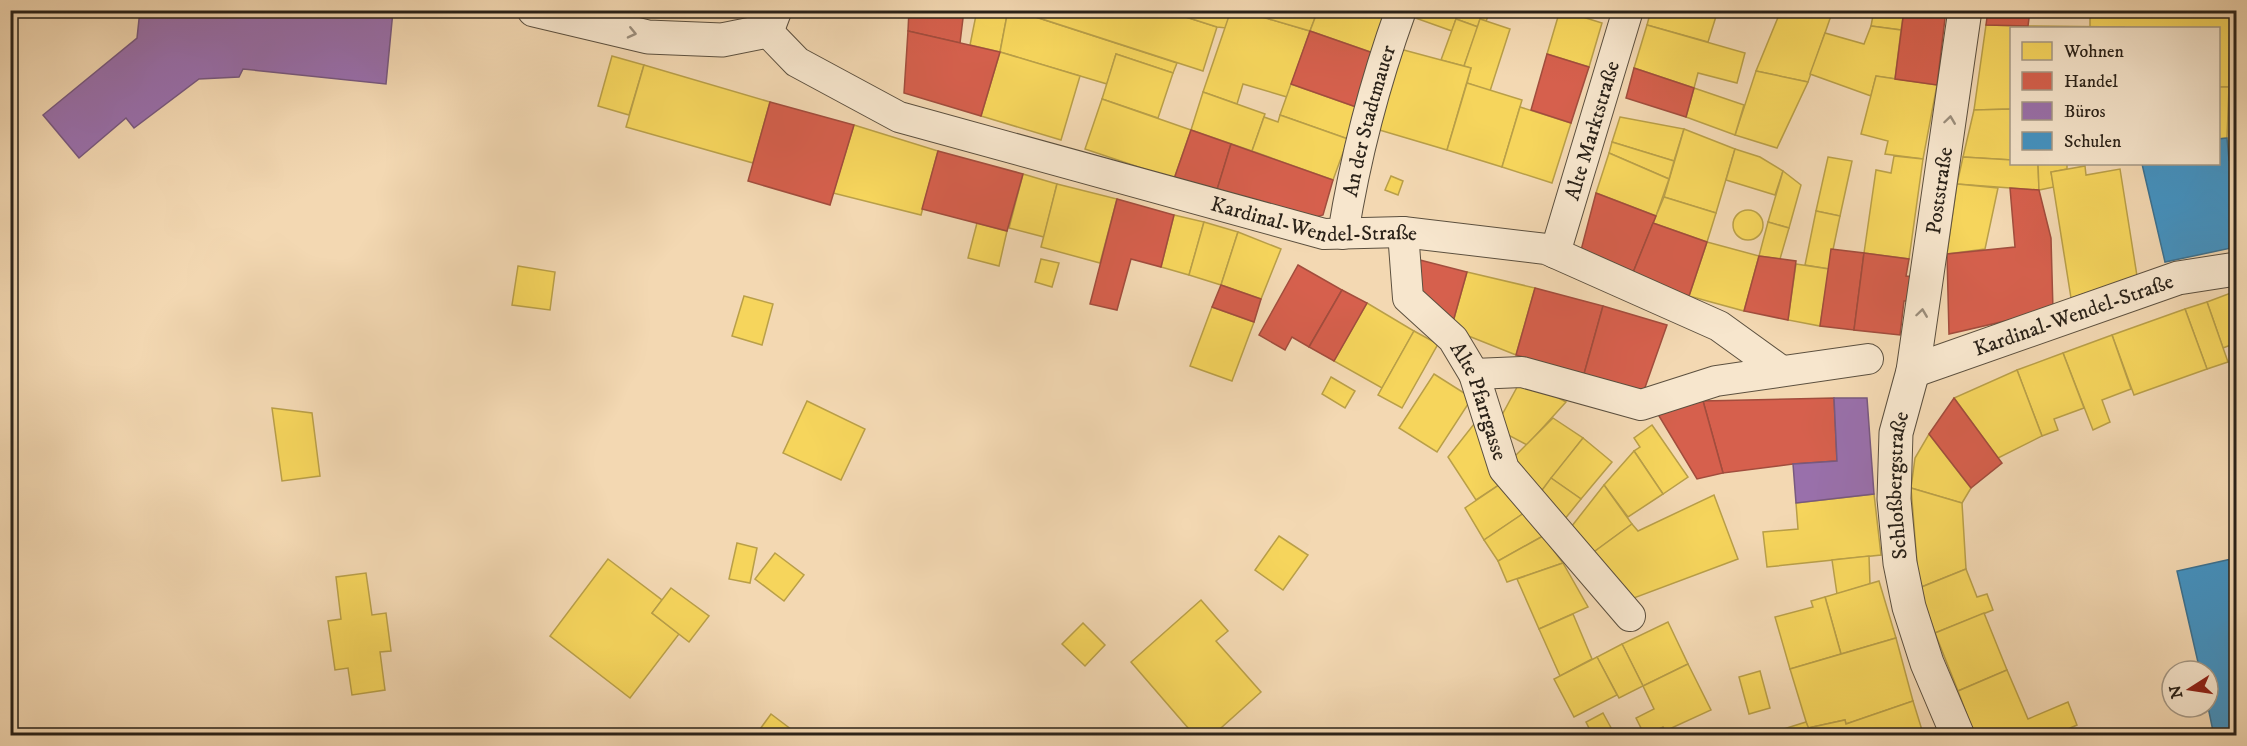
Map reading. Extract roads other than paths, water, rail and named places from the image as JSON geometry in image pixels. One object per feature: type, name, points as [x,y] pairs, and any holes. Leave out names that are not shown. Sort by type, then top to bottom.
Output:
[{"type":"street","points":[[534,10],[648,37],[722,40],[771,21]]},
{"type":"street","name":"An der Stadtmauer","points":[[1343,234],[1349,194],[1368,119],[1401,10]]},
{"type":"street","name":"Alte Marktstraße","points":[[1555,253],[1628,10]]},
{"type":"street","name":"Poststraße","points":[[1913,371],[1965,10]]},
{"type":"street","name":"Kardinal-Wendel-Straße","points":[[771,21],[797,62],[899,117],[1324,234],[1403,232],[1546,249],[1719,326],[1780,370]]},
{"type":"street","name":"Alte Pfarrgasse","points":[[1403,232],[1408,298],[1453,339],[1474,374],[1504,470],[1630,616]]},
{"type":"street","name":"Kardinal-Wendel-Straße","points":[[1913,371],[2178,278],[2236,269]]},
{"type":"street","points":[[1474,374],[1522,372],[1641,405],[1716,381],[1868,359]]},
{"type":"street","name":"Schloßbergstraße","points":[[1913,371],[1896,433],[1894,500],[1900,563],[1909,607],[1928,663],[1958,735]]}]
